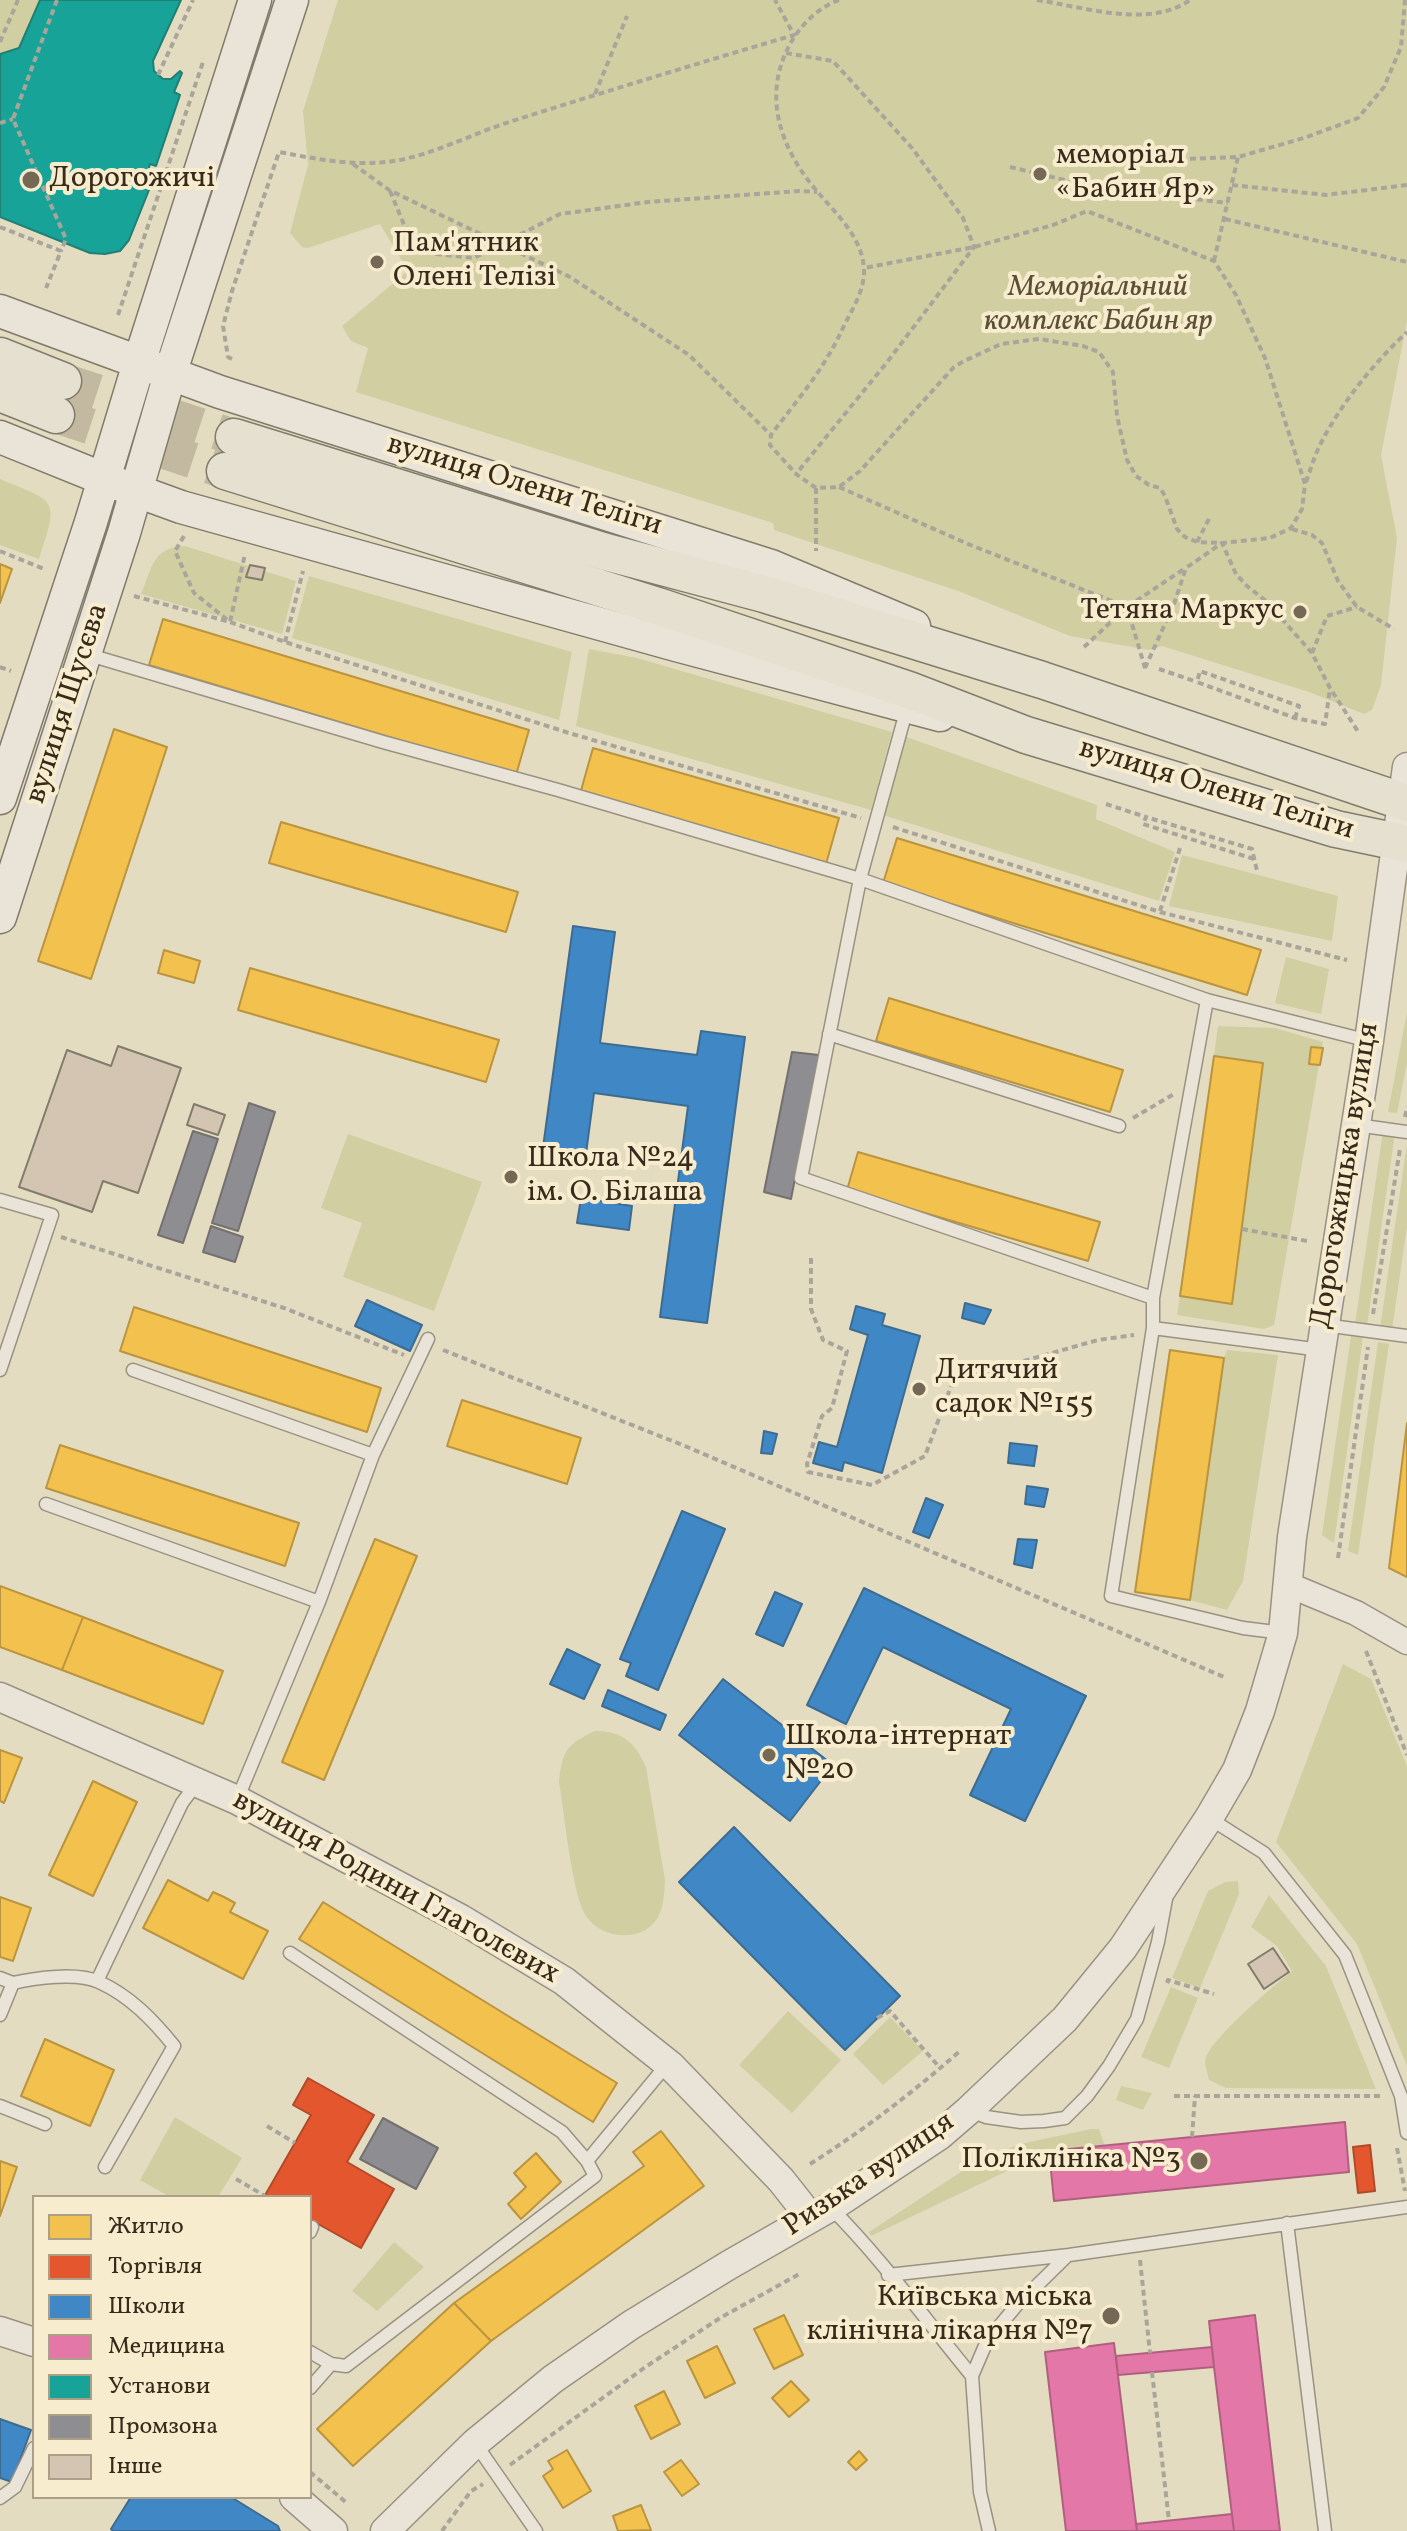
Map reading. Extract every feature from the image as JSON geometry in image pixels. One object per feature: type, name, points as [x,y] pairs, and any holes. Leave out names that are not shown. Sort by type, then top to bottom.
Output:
[{"type":"main road","name":"вулиця Щусєва","points":[[0,798],[91,522],[255,0]]},
{"type":"main road","name":"вулиця Щусєва","points":[[0,917],[85,654],[170,374],[292,0]]},
{"type":"main road","name":"вулиця Олени Теліги","points":[[0,311],[170,374],[771,566],[1042,680]]},
{"type":"main road","points":[[0,356],[60,398],[0,393]]},
{"type":"main road","name":"вулиця Олени Теліги","points":[[0,437],[181,507],[907,708],[1026,735],[1336,829],[1401,843]]},
{"type":"main road","name":"вулиця Олени Теліги","points":[[234,437],[606,552],[764,594],[1042,680],[1404,803]]},
{"type":"main road","name":"вулиця Олени Теліги","points":[[225,471],[678,612],[909,690],[1026,735]]},
{"type":"street","name":"Дорогожицька вулиця","points":[[1289,1585],[1292,1537],[1322,1338],[1401,843],[1407,767]]},
{"type":"street","name":"Ризька вулиця","points":[[385,2531],[475,2443],[553,2379],[631,2325],[820,2212],[940,2135],[1065,2019],[1123,1948],[1237,1770],[1260,1711],[1283,1633],[1289,1585]]},
{"type":"street","points":[[1289,1585],[1356,1613],[1407,1642]]},
{"type":"street","name":"вулиця Родини Глаголєвих","points":[[0,1697],[237,1800],[461,1919],[564,1981],[671,2066],[781,2180],[820,2212]]},
{"type":"street","points":[[0,2331],[32,2341]]},
{"type":"street","points":[[296,2499],[333,2531]]},
{"type":"lane","points":[[85,654],[860,879],[1207,1000],[1369,1041]]},
{"type":"lane","points":[[907,708],[860,879],[801,1178],[1153,1298]]},
{"type":"lane","points":[[1207,1000],[1153,1298],[1153,1331],[1111,1596],[1243,1628],[1283,1633]]},
{"type":"lane","points":[[829,1034],[1119,1126]]},
{"type":"lane","points":[[1356,1125],[1405,1132]]},
{"type":"lane","points":[[0,1200],[52,1215],[0,1370]]},
{"type":"lane","points":[[1153,1331],[1322,1338],[1371,1330],[1407,1336]]},
{"type":"lane","points":[[237,1800],[319,1602],[373,1455],[425,1345]]},
{"type":"lane","points":[[133,1370],[373,1455]]},
{"type":"lane","points":[[46,1504],[319,1602]]},
{"type":"lane","points":[[97,1981],[182,1803],[197,1783]]},
{"type":"lane","points":[[1209,1818],[1264,1853],[1345,1955],[1401,2096],[1407,2133]]},
{"type":"lane","points":[[969,2110],[986,2117],[1021,2122],[1044,2121],[1065,2118],[1087,2096],[1137,2019],[1158,1942],[1169,1880]]},
{"type":"lane","points":[[290,1953],[562,2132],[587,2161],[595,2176],[346,2366],[331,2364],[312,2353]]},
{"type":"lane","points":[[0,2015],[6,1981],[46,1976],[97,1981],[148,2014],[174,2046],[105,2167]]},
{"type":"lane","points":[[587,2161],[659,2074],[671,2066]]},
{"type":"lane","points":[[0,2106],[45,2124]]},
{"type":"lane","points":[[888,2275],[1069,2255],[1407,2206]]},
{"type":"lane","points":[[820,2212],[863,2241],[972,2376]]},
{"type":"lane","points":[[1287,2223],[1325,2531]]},
{"type":"lane","points":[[989,2531],[980,2492],[972,2376],[987,2341],[1016,2306],[1069,2255]]},
{"type":"lane","points":[[312,2386],[331,2364]]},
{"type":"lane","points":[[475,2443],[536,2531]]},
{"type":"lane","points":[[0,2498],[15,2487],[32,2452]]},
{"type":"path","points":[[0,42],[18,0]]},
{"type":"path","points":[[46,288],[66,239],[13,119],[57,0]]},
{"type":"path","points":[[158,75],[193,0]]},
{"type":"path","points":[[775,0],[794,35]]},
{"type":"path","points":[[839,0],[813,16],[794,35],[776,91],[777,112],[781,133],[790,153],[817,192],[852,233],[864,268],[858,294],[829,356],[771,435],[770,445],[796,474],[816,488],[839,487],[968,544],[1127,607]]},
{"type":"path","points":[[1037,0],[1153,16],[1190,0]]},
{"type":"path","points":[[1100,162],[1238,157],[1358,118],[1384,87],[1401,47],[1405,0]]},
{"type":"path","points":[[595,94],[627,16]]},
{"type":"path","points":[[232,359],[228,357],[223,326],[279,152],[353,163],[393,161],[419,155],[472,134],[595,94],[794,35]]},
{"type":"path","points":[[786,53],[833,61],[912,148],[963,218],[974,247]]},
{"type":"path","points":[[118,315],[204,60]]},
{"type":"path","points":[[0,123],[13,119]]},
{"type":"path","points":[[1214,261],[1238,157]]},
{"type":"path","points":[[353,163],[389,190],[570,277],[689,355],[771,435]]},
{"type":"path","points":[[1010,167],[1094,187],[1228,203]]},
{"type":"path","points":[[1232,185],[1326,195],[1407,185]]},
{"type":"path","points":[[389,190],[405,227],[436,254],[474,258],[560,214],[648,202],[817,192]]},
{"type":"path","points":[[864,268],[974,247],[1053,225],[1087,211],[1214,261],[1242,307],[1265,358],[1305,484]]},
{"type":"path","points":[[1225,219],[1407,262]]},
{"type":"path","points":[[0,227],[61,251]]},
{"type":"path","points":[[796,474],[888,361],[974,247]]},
{"type":"path","points":[[839,487],[860,471],[954,367],[1001,344],[1025,339],[1069,342],[1099,352],[1113,372],[1117,416],[1127,460],[1136,476],[1160,488],[1177,529],[1185,537],[1197,542],[1222,543],[1270,538],[1291,528],[1302,509],[1305,484],[1321,442],[1367,375],[1407,332]]},
{"type":"path","points":[[816,488],[816,551]]},
{"type":"path","points":[[1197,542],[1210,517]]},
{"type":"path","points":[[1291,528],[1312,535],[1322,543],[1338,581],[1357,607],[1394,629]]},
{"type":"path","points":[[184,536],[175,551],[194,593],[230,622]]},
{"type":"path","points":[[1084,647],[1127,607],[1222,543]]},
{"type":"path","points":[[1222,543],[1236,574],[1266,601],[1312,653],[1359,733]]},
{"type":"path","points":[[0,551],[44,569]]},
{"type":"path","points":[[230,622],[245,554]]},
{"type":"path","points":[[1127,607],[1145,668],[1174,604],[1186,568]]},
{"type":"path","points":[[285,642],[303,570]]},
{"type":"path","points":[[131,596],[230,622],[569,733],[876,822],[1160,912],[1347,960]]},
{"type":"path","points":[[1312,653],[1327,616],[1357,607]]},
{"type":"path","points":[[0,667],[11,671]]},
{"type":"path","points":[[1159,669],[1295,718],[1325,724],[1330,688]]},
{"type":"path","points":[[1197,682],[1200,671],[1299,706],[1295,718]]},
{"type":"path","points":[[1106,804],[1252,849],[1257,871]]},
{"type":"path","points":[[1160,912],[1180,848]]},
{"type":"path","points":[[1119,1126],[1193,1083]]},
{"type":"path","points":[[1338,1558],[1407,1107]]},
{"type":"path","points":[[1242,1229],[1307,1241]]},
{"type":"path","points":[[47,1233],[284,1308],[405,1356],[425,1345],[437,1347],[685,1446],[1224,1677]]},
{"type":"path","points":[[811,1258],[811,1309],[823,1340],[847,1351],[832,1408],[822,1416],[807,1464],[808,1472],[872,1485],[925,1456],[953,1381],[1098,1340],[1153,1331]]},
{"type":"path","points":[[1366,1651],[1407,1755]]},
{"type":"path","points":[[877,2018],[890,2011],[940,2068]]},
{"type":"path","points":[[810,2164],[856,2136],[903,2101],[960,2051]]},
{"type":"path","points":[[1174,2096],[1401,2096]]},
{"type":"path","points":[[1192,2137],[1195,2096]]},
{"type":"path","points":[[267,2126],[295,2143]]},
{"type":"path","points":[[1396,2143],[1407,2206]]},
{"type":"path","points":[[236,2179],[263,2195]]},
{"type":"path","points":[[1138,2244],[1150,2353]]},
{"type":"path","points":[[442,2531],[471,2491],[644,2368],[720,2318],[801,2273]]},
{"type":"path","points":[[1152,2372],[1169,2521]]},
{"type":"path","points":[[312,2474],[348,2504]]},
{"type":"green space","points":[[0,0],[40,0],[19,48],[0,54]]},
{"type":"green space","name":"Меморіальний комплекс Бабин яр","points":[[338,0],[1407,0],[1407,321],[1381,455],[1397,538],[1381,685],[1372,710],[1364,714],[1309,692],[1162,646],[1149,650],[1070,636],[961,592],[774,530],[773,523],[356,392],[368,348],[351,341],[342,326],[408,271],[380,224],[308,248],[302,247],[290,233],[308,165],[303,111]]},
{"type":"green space","points":[[0,479],[33,493],[49,505],[50,524],[39,559],[0,545]]},
{"type":"green space","points":[[185,546],[296,581],[282,634],[141,594],[155,560],[166,550]]},
{"type":"green space","points":[[309,576],[572,652],[559,720],[292,638]]},
{"type":"green space","points":[[589,649],[637,658],[892,732],[871,810],[576,726]]},
{"type":"green space","points":[[904,736],[1097,805],[1096,819],[1175,852],[1159,901],[883,815]]},
{"type":"green space","points":[[1182,855],[1338,896],[1332,941],[1169,906]]},
{"type":"green space","points":[[1286,957],[1329,969],[1321,1014],[1275,1003]]},
{"type":"green space","points":[[1407,1012],[1407,1063],[1397,1113],[1388,1112]]},
{"type":"green space","points":[[1218,1026],[1275,1028],[1323,1042],[1274,1325],[1264,1329],[1177,1315],[1180,1296],[1232,1303],[1263,1063],[1214,1056]]},
{"type":"green space","points":[[1384,1124],[1396,1126],[1367,1326],[1355,1324]]},
{"type":"green space","points":[[348,1134],[482,1182],[434,1311],[343,1277],[362,1223],[321,1208]]},
{"type":"green space","points":[[1407,1144],[1407,1226],[1392,1330],[1380,1328]]},
{"type":"green space","points":[[1351,1336],[1363,1337],[1334,1543],[1322,1535]]},
{"type":"green space","points":[[1378,1342],[1389,1344],[1358,1555],[1348,1551]]},
{"type":"green space","points":[[1227,1350],[1278,1355],[1243,1581],[1227,1610],[1190,1600]]},
{"type":"green space","points":[[1343,1664],[1371,1679],[1407,1766],[1407,2066],[1357,1944],[1276,1842]]},
{"type":"green space","points":[[595,1731],[613,1733],[626,1740],[646,1767],[665,1888],[663,1903],[654,1923],[634,1934],[610,1933],[591,1922],[581,1905],[573,1872],[560,1771],[564,1756],[572,1745]]},
{"type":"green space","points":[[1238,1881],[1239,1894],[1200,1988],[1172,1978],[1208,1891],[1225,1882]]},
{"type":"green space","points":[[1269,1895],[1326,1966],[1376,2089],[1226,2088],[1209,2080],[1205,2061],[1217,2040],[1292,1971],[1277,1946],[1251,1927]]},
{"type":"green space","points":[[1171,1987],[1198,1998],[1169,2068],[1141,2057]]},
{"type":"green space","points":[[788,2011],[841,2060],[792,2113],[739,2065]]},
{"type":"green space","points":[[890,2017],[923,2051],[883,2085],[853,2054]]},
{"type":"green space","points":[[1121,2086],[1152,2093],[1143,2110],[1116,2100]]},
{"type":"green space","points":[[175,2117],[242,2158],[219,2195],[166,2195],[140,2180]]},
{"type":"green space","points":[[1099,2129],[1105,2146],[1049,2151],[871,2236],[869,2232],[976,2162],[1020,2144]]},
{"type":"green space","points":[[394,2242],[424,2267],[377,2311],[352,2291]]},
{"type":"building: Житло","points":[[0,564],[12,569],[0,603]]},
{"type":"building: Житло","points":[[163,619],[529,730],[516,775],[149,665]]},
{"type":"building: Житло","points":[[114,729],[167,747],[91,979],[38,961]]},
{"type":"building: Житло","points":[[593,748],[839,818],[826,864],[580,794]]},
{"type":"building: Житло","points":[[281,822],[518,892],[506,932],[269,863]]},
{"type":"building: Житло","points":[[897,838],[1261,950],[1247,995],[883,883]]},
{"type":"building: Житло","points":[[164,950],[200,961],[194,983],[158,973]]},
{"type":"building: Житло","points":[[250,968],[499,1040],[486,1082],[238,1010]]},
{"type":"building: Житло","points":[[889,998],[1123,1070],[1110,1112],[876,1041]]},
{"type":"building: Житло","points":[[1311,1047],[1323,1048],[1320,1065],[1309,1064]]},
{"type":"building: Житло","points":[[1214,1056],[1263,1063],[1232,1304],[1180,1296]]},
{"type":"building: Житло","points":[[858,1152],[1100,1222],[1088,1261],[847,1190]]},
{"type":"building: Житло","points":[[134,1307],[381,1388],[367,1432],[120,1351]]},
{"type":"building: Житло","points":[[1170,1350],[1224,1358],[1190,1600],[1135,1592]]},
{"type":"building: Житло","points":[[462,1400],[581,1438],[567,1484],[447,1446]]},
{"type":"building: Житло","points":[[1407,1423],[1407,1577],[1389,1568]]},
{"type":"building: Житло","points":[[60,1445],[299,1523],[285,1566],[46,1488]]},
{"type":"building: Житло","points":[[375,1539],[417,1556],[324,1780],[282,1762]]},
{"type":"building: Житло","points":[[0,1586],[83,1617],[62,1670],[0,1647]]},
{"type":"building: Житло","points":[[83,1617],[223,1671],[203,1724],[62,1670]]},
{"type":"building: Житло","points":[[0,1750],[22,1758],[4,1803],[0,1801]]},
{"type":"building: Житло","points":[[93,1781],[137,1802],[93,1896],[49,1875]]},
{"type":"building: Житло","points":[[168,1880],[208,1901],[213,1892],[224,1897],[235,1903],[230,1912],[268,1931],[243,1979],[143,1928]]},
{"type":"building: Житло","points":[[0,1897],[31,1908],[13,1961],[0,1957]]},
{"type":"building: Житло","points":[[323,1902],[617,2083],[593,2122],[299,1939]]},
{"type":"building: Житло","points":[[45,2039],[114,2070],[90,2126],[21,2096]]},
{"type":"building: Житло","points":[[661,2131],[704,2186],[491,2341],[454,2303],[644,2166],[633,2152]]},
{"type":"building: Житло","points":[[536,2153],[561,2182],[521,2219],[508,2204],[526,2187],[514,2173]]},
{"type":"building: Житло","points":[[0,2161],[17,2167],[0,2216]]},
{"type":"building: Житло","points":[[454,2303],[491,2341],[353,2466],[317,2429]]},
{"type":"building: Житло","points":[[784,2315],[803,2355],[774,2369],[754,2329]]},
{"type":"building: Житло","points":[[717,2346],[735,2383],[705,2398],[687,2361]]},
{"type":"building: Житло","points":[[791,2381],[809,2400],[789,2417],[772,2398]]},
{"type":"building: Житло","points":[[664,2391],[680,2424],[651,2439],[635,2406]]},
{"type":"building: Житло","points":[[567,2450],[591,2491],[563,2508],[543,2476],[553,2469],[548,2461]]},
{"type":"building: Житло","points":[[859,2451],[867,2460],[856,2470],[848,2462]]},
{"type":"building: Житло","points":[[681,2460],[699,2484],[682,2496],[664,2472]]},
{"type":"building: Житло","points":[[641,2505],[651,2530],[618,2531],[613,2516]]},
{"type":"building: Торгівля","points":[[308,2078],[374,2115],[347,2162],[394,2189],[361,2248],[312,2221],[312,2195],[265,2195],[311,2115],[293,2105]]},
{"type":"building: Торгівля","points":[[1370,2145],[1375,2191],[1358,2193],[1353,2147]]},
{"type":"building: Школи","points":[[573,926],[615,932],[600,1043],[697,1055],[701,1031],[745,1037],[707,1323],[660,1317],[688,1106],[594,1093],[585,1161],[542,1155]]},
{"type":"building: Школи","points":[[581,1198],[632,1206],[629,1230],[577,1223]]},
{"type":"building: Школи","points":[[367,1300],[422,1325],[410,1351],[355,1326]]},
{"type":"building: Школи","points":[[965,1303],[991,1310],[984,1324],[962,1318]]},
{"type":"building: Школи","points":[[856,1306],[885,1314],[882,1325],[920,1336],[882,1473],[844,1462],[842,1471],[813,1463],[819,1442],[837,1447],[868,1335],[850,1329]]},
{"type":"building: Школи","points":[[764,1431],[777,1434],[772,1454],[761,1453]]},
{"type":"building: Школи","points":[[1010,1443],[1037,1446],[1034,1466],[1008,1463]]},
{"type":"building: Школи","points":[[1027,1486],[1048,1489],[1044,1507],[1025,1504]]},
{"type":"building: Школи","points":[[926,1498],[943,1505],[929,1538],[913,1532]]},
{"type":"building: Школи","points":[[682,1511],[725,1529],[658,1690],[626,1676],[631,1663],[620,1659]]},
{"type":"building: Школи","points":[[1018,1539],[1037,1540],[1032,1568],[1014,1564]]},
{"type":"building: Школи","points":[[864,1588],[1086,1696],[1025,1821],[970,1795],[1011,1709],[883,1647],[846,1724],[807,1705]]},
{"type":"building: Школи","points":[[775,1592],[802,1604],[783,1646],[756,1634]]},
{"type":"building: Школи","points":[[567,1649],[600,1665],[584,1699],[550,1684]]},
{"type":"building: Школи","points":[[723,1679],[833,1765],[790,1821],[679,1735]]},
{"type":"building: Школи","points":[[608,1690],[666,1715],[660,1730],[602,1706]]},
{"type":"building: Школи","points":[[734,1827],[900,1996],[845,2050],[679,1882]]},
{"type":"building: Школи","points":[[0,2419],[31,2430],[12,2482],[0,2478]]},
{"type":"building: Школи","points":[[130,2499],[234,2499],[278,2526],[280,2531],[113,2531],[111,2529]]},
{"type":"building: Медицина","name":"Поліклініка №3","points":[[1345,2122],[1349,2172],[1054,2201],[1049,2151]]},
{"type":"building: Медицина","points":[[1255,2315],[1280,2531],[1234,2531],[1214,2367],[1209,2321]]},
{"type":"building: Медицина","points":[[1114,2343],[1137,2531],[1066,2531],[1045,2352]]},
{"type":"building: Медицина","points":[[1212,2347],[1214,2367],[1118,2375],[1116,2356]]},
{"type":"building: Медицина","points":[[1232,2514],[1234,2531],[1137,2531],[1136,2524]]},
{"type":"building: Установи","name":"Дорогожичі","points":[[40,0],[181,0],[153,61],[154,71],[163,79],[171,79],[180,71],[182,73],[174,92],[180,95],[156,166],[150,164],[143,188],[149,190],[129,240],[120,251],[90,253],[0,217],[0,54],[19,48]]},
{"type":"building: Промзона","points":[[792,1052],[819,1055],[791,1199],[764,1192]]},
{"type":"building: Промзона","points":[[249,1103],[275,1112],[238,1231],[212,1223]]},
{"type":"building: Промзона","points":[[193,1131],[218,1139],[183,1243],[158,1235]]},
{"type":"building: Промзона","points":[[211,1226],[243,1237],[235,1262],[203,1252]]},
{"type":"building: Промзона","points":[[383,2118],[438,2148],[416,2189],[360,2159]]},
{"type":"building: Інше","points":[[250,565],[265,568],[262,580],[246,577]]},
{"type":"building: Інше","points":[[118,1046],[181,1068],[138,1193],[103,1181],[92,1212],[19,1187],[67,1050],[111,1066]]},
{"type":"building: Інше","points":[[194,1104],[225,1115],[218,1135],[187,1125]]},
{"type":"building: Інше","points":[[1273,1948],[1289,1972],[1264,1989],[1248,1964]]},
{"type":"tunnel","points":[[63,381],[234,437]]},
{"type":"tunnel","points":[[56,415],[225,471]]},
{"type":"place","name":"меморіал «Бабин Яр»","points":[[1040,174]]},
{"type":"place","name":"Дорогожичі","points":[[31,180]]},
{"type":"place","name":"Пам'ятник Олені Телізі","points":[[377,262]]},
{"type":"place","name":"Тетяна Маркус","points":[[1300,612]]},
{"type":"place","name":"Школа №24 ім. О. Білаша","points":[[511,1177]]},
{"type":"place","name":"Дитячий садок №155","points":[[919,1389]]},
{"type":"place","name":"Школа-інтернат №20","points":[[769,1755]]},
{"type":"place","name":"Поліклініка №3","points":[[1199,2161]]},
{"type":"place","name":"Київська міська клінічна лікарня №7","points":[[1111,2316]]}]
